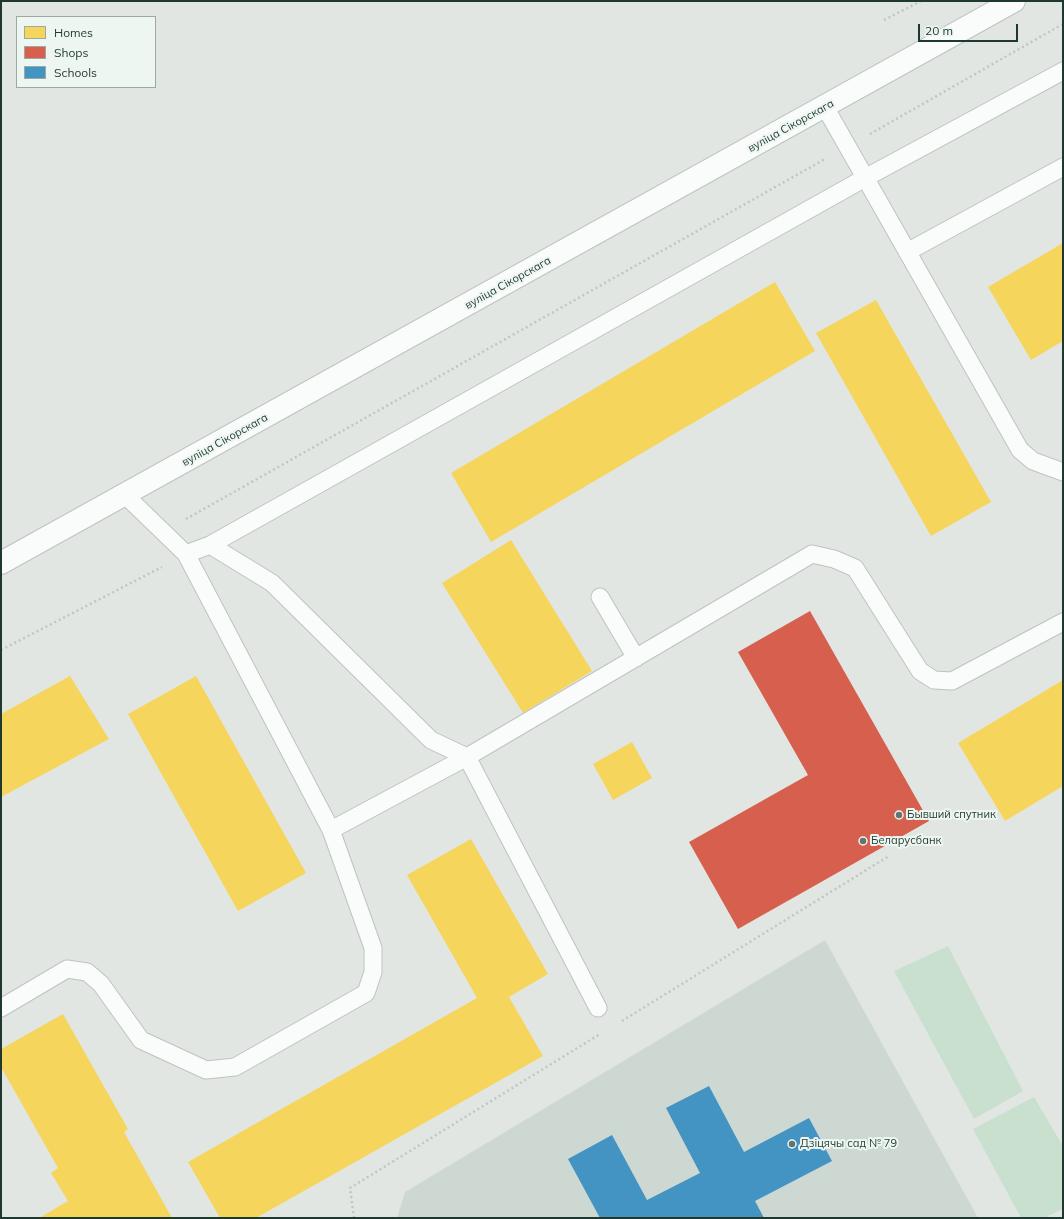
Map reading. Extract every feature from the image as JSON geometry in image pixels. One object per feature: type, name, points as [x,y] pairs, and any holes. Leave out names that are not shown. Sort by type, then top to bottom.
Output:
[{"type":"street","name":"вуліца Сікорскага","points":[[1,563],[825,108],[1014,1]]},
{"type":"lane","points":[[186,554],[210,545],[865,178],[1063,71]]},
{"type":"lane","points":[[825,108],[1020,450],[1033,461],[1063,472]]},
{"type":"lane","points":[[907,252],[1063,167]]},
{"type":"lane","points":[[1,1008],[67,969],[87,972],[101,984],[141,1040],[206,1070],[235,1067],[366,993],[373,972],[373,948],[331,830],[186,554],[125,495]]},
{"type":"lane","points":[[210,545],[272,583],[431,740],[467,757],[598,1008]]},
{"type":"lane","points":[[331,830],[467,757],[812,554],[834,559],[855,568],[920,671],[934,680],[952,681],[1063,622]]},
{"type":"lane","points":[[600,597],[636,658]]},
{"type":"path","points":[[884,20],[921,1]]},
{"type":"path","points":[[163,532],[1063,24]]},
{"type":"path","points":[[1,650],[186,554]]},
{"type":"shaded area","points":[[825,940],[978,1218],[397,1218],[405,1192]]},
{"type":"green space","points":[[948,946],[1023,1091],[974,1119],[894,971]]},
{"type":"green space","points":[[1034,1097],[1063,1146],[1063,1209],[1044,1218],[1021,1218],[973,1129]]},
{"type":"building: Homes","points":[[1063,243],[1063,341],[1031,360],[988,287]]},
{"type":"building: Homes","points":[[775,282],[815,351],[491,542],[451,473]]},
{"type":"building: Homes","points":[[876,300],[991,502],[931,536],[816,333]]},
{"type":"building: Homes","points":[[511,540],[592,671],[523,713],[442,583]]},
{"type":"building: Homes","points":[[70,676],[109,739],[1,797],[1,714]]},
{"type":"building: Homes","points":[[196,676],[306,873],[238,911],[128,714]]},
{"type":"building: Homes","points":[[1063,680],[1063,786],[1005,821],[958,743]]},
{"type":"building: Homes","points":[[632,742],[652,778],[613,800],[593,764]]},
{"type":"building: Homes","points":[[471,839],[548,974],[509,997],[543,1056],[256,1218],[220,1218],[188,1162],[477,998],[407,875]]},
{"type":"building: Homes","points":[[63,1014],[128,1129],[124,1132],[172,1218],[39,1218],[68,1201],[51,1173],[58,1168],[1,1067],[1,1049]]},
{"type":"building: Shops","points":[[810,611],[929,821],[738,929],[689,842],[808,775],[738,652]]},
{"type":"building: Schools","name":"Дзіцячы сад № 79","points":[[709,1086],[744,1152],[809,1118],[832,1161],[755,1201],[764,1218],[600,1218],[568,1159],[612,1135],[647,1200],[700,1173],[666,1108]]},
{"type":"place","name":"Бывший спутник","points":[[899,815]]},
{"type":"place","name":"Беларусбанк","points":[[863,841]]},
{"type":"place","name":"Дзіцячы сад № 79","points":[[792,1144]]}]
